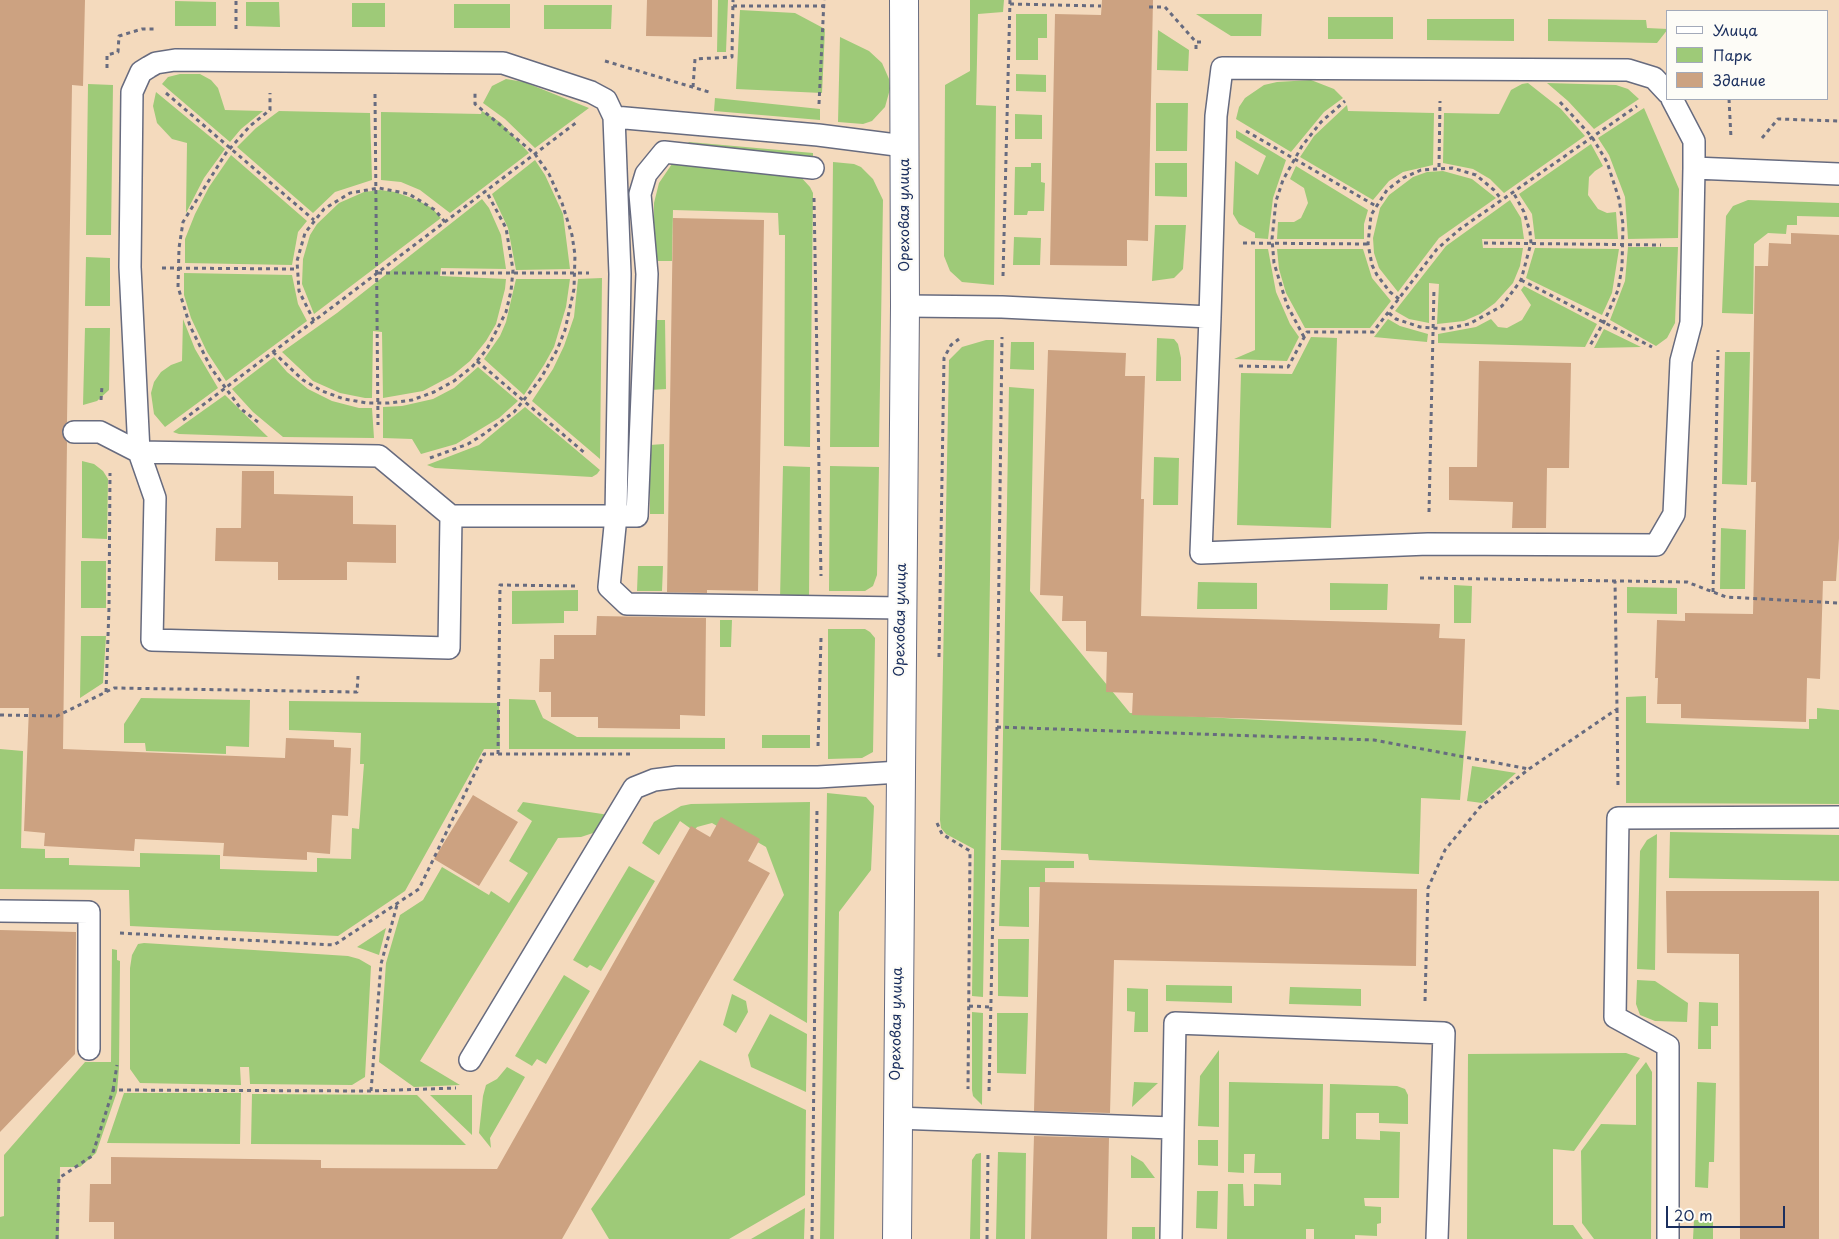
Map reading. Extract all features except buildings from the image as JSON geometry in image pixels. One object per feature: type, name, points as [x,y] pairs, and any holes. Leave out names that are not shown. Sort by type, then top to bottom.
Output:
[{"type":"street","name":"Ореховая улица","points":[[897,1239],[896,1118],[905,306],[904,0]]},
{"type":"lane","points":[[451,516],[449,648],[152,640],[155,498],[139,452],[130,267],[132,92],[141,72],[156,63],[175,60],[504,63],[591,92],[610,108],[904,146]]},
{"type":"lane","points":[[1666,91],[1654,78],[1628,70],[1349,67],[1222,68],[1216,116],[1214,243],[1201,553],[1428,544],[1656,545],[1674,514],[1681,361],[1691,323],[1694,141],[1672,100]]},
{"type":"lane","points":[[610,108],[620,274],[616,516],[609,587],[627,604],[902,608]]},
{"type":"lane","points":[[74,432],[100,432],[139,452],[275,456],[379,456],[451,516],[637,516],[647,274],[640,194],[646,174],[664,152],[813,168]]},
{"type":"lane","points":[[1694,168],[1839,174]]},
{"type":"lane","points":[[905,306],[1002,306],[1210,316]]},
{"type":"lane","points":[[470,1060],[634,788],[654,780],[676,777],[818,777],[900,772]]},
{"type":"lane","points":[[1668,1239],[1668,1046],[1615,1018],[1618,818],[1839,817]]},
{"type":"lane","points":[[0,911],[89,912],[88,1049]]},
{"type":"lane","points":[[1171,1239],[1175,1023],[1444,1033],[1437,1239]]},
{"type":"lane","points":[[896,1118],[988,1116],[1172,1128]]},
{"type":"path","points":[[236,0],[236,31]]},
{"type":"path","points":[[693,87],[696,59],[732,57],[733,0]]},
{"type":"path","points":[[987,1239],[990,1007],[997,727],[1002,306],[1010,2],[1101,6]]},
{"type":"path","points":[[733,6],[824,6]]},
{"type":"path","points":[[1149,7],[1165,7],[1196,42],[1196,51]]},
{"type":"path","points":[[118,52],[119,36],[142,29],[161,29]]},
{"type":"path","points":[[226,31],[244,31]]},
{"type":"path","points":[[1196,42],[1206,42]]},
{"type":"path","points":[[118,52],[314,220]]},
{"type":"path","points":[[107,75],[107,56],[118,52]]},
{"type":"path","points":[[270,61],[270,110],[250,126],[230,148],[183,222],[178,287],[184,311],[202,354],[224,389],[241,409],[275,437],[275,456]]},
{"type":"path","points":[[602,61],[710,92]]},
{"type":"path","points":[[375,63],[379,456]]},
{"type":"path","points":[[403,476],[420,462],[468,444],[514,412],[541,378],[557,350],[570,310],[574,273],[572,235],[562,203],[549,174],[535,154],[475,104],[475,63]]},
{"type":"path","points":[[1304,337],[1287,305],[1277,276],[1272,244],[1276,201],[1294,159],[1321,122],[1347,99],[1349,67]]},
{"type":"path","points":[[106,692],[109,608],[109,463],[139,452],[535,154],[610,108],[626,84],[630,68]]},
{"type":"path","points":[[1439,68],[1439,168]]},
{"type":"path","points":[[1538,68],[1538,84],[1572,113],[1592,136],[1607,162],[1619,199],[1622,244],[1621,279],[1604,322],[1589,347]]},
{"type":"path","points":[[1209,366],[1288,367],[1307,332],[1373,332],[1437,250],[1460,229],[1592,136],[1666,94]]},
{"type":"path","points":[[1729,100],[1731,138],[1739,138]]},
{"type":"path","points":[[810,101],[820,102]]},
{"type":"path","points":[[1216,116],[1376,206]]},
{"type":"path","points":[[1755,138],[1764,138],[1778,119],[1839,121]]},
{"type":"path","points":[[1399,299],[1390,292],[1377,275],[1372,265],[1368,244],[1369,225],[1376,206],[1387,190],[1403,178],[1421,170],[1452,168],[1476,175],[1494,190],[1502,200]]},
{"type":"path","points":[[314,321],[299,292],[297,270],[300,247],[314,220],[336,200],[350,193],[376,188],[409,194],[435,210],[445,222]]},
{"type":"path","points":[[273,352],[302,380],[322,391],[344,399],[377,403],[412,400],[434,392],[454,381],[477,361],[498,331],[506,312],[513,272],[511,249],[506,228],[486,191]]},
{"type":"path","points":[[1389,313],[1403,321],[1433,329],[1469,324],[1489,315],[1502,306],[1521,280],[1531,244],[1524,212],[1513,192]]},
{"type":"path","points":[[1214,243],[1368,244]]},
{"type":"path","points":[[1484,243],[1692,245]]},
{"type":"path","points":[[130,267],[297,270]]},
{"type":"path","points":[[377,274],[513,272],[620,274]]},
{"type":"path","points":[[1521,280],[1681,361],[1718,362]]},
{"type":"path","points":[[1427,578],[1434,288]]},
{"type":"path","points":[[939,666],[944,358],[951,345],[960,338]]},
{"type":"path","points":[[1713,592],[1718,342]]},
{"type":"path","points":[[477,361],[598,464],[617,468]]},
{"type":"path","points":[[100,432],[102,383]]},
{"type":"path","points":[[1615,546],[1618,818]]},
{"type":"path","points":[[1417,578],[1687,582],[1726,597],[1839,603]]},
{"type":"path","points":[[498,754],[500,585],[609,587]]},
{"type":"path","points":[[0,715],[57,716],[114,688],[357,692],[358,646]]},
{"type":"path","points":[[1424,1032],[1428,888],[1445,850],[1480,807],[1529,769],[1617,709]]},
{"type":"path","points":[[997,727],[1374,740],[1529,769]]},
{"type":"path","points":[[119,942],[119,933],[334,945],[397,905],[418,889],[484,754],[638,754]]},
{"type":"path","points":[[937,814],[937,824],[942,834],[970,851],[968,1095],[988,1116]]},
{"type":"path","points":[[371,1091],[381,964],[397,905]]},
{"type":"path","points":[[969,1006],[990,1007]]},
{"type":"path","points":[[57,1239],[59,1178],[92,1156],[113,1090],[117,1058]]},
{"type":"path","points":[[113,1090],[371,1091],[451,1090],[464,1086]]},
{"type":"green space","points":[[718,0],[728,0],[726,52],[717,52]]},
{"type":"green space","points":[[970,0],[1004,0],[1003,12],[978,14],[976,105],[996,106],[994,285],[962,282],[950,271],[944,256],[945,85],[970,71]]},
{"type":"green space","points":[[175,1],[216,2],[216,26],[175,26]]},
{"type":"green space","points":[[246,2],[279,2],[280,27],[246,26]]},
{"type":"green space","points":[[352,3],[385,3],[385,27],[352,27]]},
{"type":"green space","points":[[454,4],[510,4],[510,28],[454,28]]},
{"type":"green space","points":[[544,5],[612,5],[611,29],[544,29]]},
{"type":"green space","points":[[740,10],[795,13],[825,29],[822,93],[736,89]]},
{"type":"green space","points":[[1016,14],[1047,14],[1047,38],[1038,38],[1038,60],[1016,60]]},
{"type":"green space","points":[[1196,14],[1262,14],[1261,36],[1231,36]]},
{"type":"green space","points":[[1328,17],[1393,17],[1393,39],[1328,39]]},
{"type":"green space","points":[[1427,19],[1514,19],[1514,41],[1427,40]]},
{"type":"green space","points":[[1548,19],[1646,20],[1647,28],[1666,29],[1657,43],[1548,41]]},
{"type":"green space","points":[[1158,30],[1189,50],[1188,71],[1157,70]]},
{"type":"green space","points":[[840,37],[869,51],[882,63],[889,79],[890,89],[885,107],[872,121],[863,124],[838,122]]},
{"type":"green space","points":[[180,74],[200,74],[211,80],[218,88],[225,110],[263,111],[241,129],[230,142],[162,84],[168,77]]},
{"type":"green space","points":[[1016,74],[1046,75],[1046,92],[1016,91]]},
{"type":"green space","points":[[506,79],[524,82],[589,108],[535,148],[505,119],[483,103],[492,86]]},
{"type":"green space","points":[[1311,80],[1334,89],[1343,98],[1324,112],[1291,152],[1236,119],[1239,107],[1245,98],[1264,85],[1277,82]]},
{"type":"green space","points":[[1528,83],[1561,109],[1585,136],[1504,193],[1490,179],[1473,169],[1443,163],[1444,113],[1499,114],[1511,90]]},
{"type":"green space","points":[[1547,83],[1616,85],[1628,89],[1639,99],[1594,129],[1568,101]]},
{"type":"green space","points":[[88,84],[113,85],[111,235],[86,235]]},
{"type":"green space","points":[[156,92],[225,149],[204,178],[186,213],[187,143],[172,139],[157,123],[153,106]]},
{"type":"green space","points":[[715,98],[820,109],[820,120],[714,111]]},
{"type":"green space","points":[[1156,103],[1188,103],[1187,151],[1156,151]]},
{"type":"green space","points":[[1347,105],[1348,111],[1434,113],[1433,165],[1403,172],[1389,181],[1373,200],[1300,157],[1314,136]]},
{"type":"green space","points":[[1644,108],[1679,189],[1678,238],[1628,239],[1625,197],[1609,155],[1598,138]]},
{"type":"green space","points":[[279,111],[370,113],[372,180],[335,192],[313,213],[237,147],[256,128]]},
{"type":"green space","points":[[482,111],[500,122],[529,153],[450,213],[420,190],[401,182],[381,180],[381,112],[481,114]]},
{"type":"green space","points":[[1015,114],[1042,115],[1042,139],[1015,139]]},
{"type":"green space","points":[[1236,130],[1286,160],[1273,198],[1268,239],[1255,238],[1255,233],[1239,224],[1233,214],[1235,161],[1258,175],[1266,156],[1236,138]]},
{"type":"green space","points":[[689,142],[813,153],[813,162],[683,149]]},
{"type":"green space","points":[[1591,144],[1603,166],[1589,177],[1588,195],[1598,209],[1607,213],[1616,212],[1618,239],[1535,239],[1532,214],[1519,194]]},
{"type":"green space","points":[[231,155],[307,221],[298,232],[292,265],[185,263],[185,239],[195,214],[209,187]]},
{"type":"green space","points":[[676,158],[799,175],[813,193],[810,447],[784,446],[785,235],[779,235],[778,213],[673,210],[672,261],[654,261],[654,203],[659,183]]},
{"type":"green space","points":[[535,160],[545,175],[563,214],[570,269],[516,270],[508,228],[492,194]]},
{"type":"green space","points":[[833,162],[854,164],[861,167],[873,179],[883,200],[879,447],[830,447]]},
{"type":"green space","points":[[1031,163],[1041,163],[1041,182],[1045,183],[1044,211],[1028,211],[1027,215],[1014,215],[1015,167],[1031,167]]},
{"type":"green space","points":[[1155,163],[1187,163],[1187,197],[1155,196]]},
{"type":"green space","points":[[1296,166],[1368,210],[1364,224],[1364,239],[1277,239],[1278,222],[1294,222],[1301,218],[1308,203],[1304,188],[1290,179]]},
{"type":"green space","points":[[1443,171],[1472,179],[1496,198],[1439,238],[1398,292],[1379,268],[1374,253],[1373,238],[1380,208],[1389,195],[1413,177],[1427,172]]},
{"type":"green space","points":[[380,190],[395,192],[417,200],[432,208],[441,218],[314,314],[302,284],[303,259],[310,235],[317,224],[339,203],[364,192]]},
{"type":"green space","points":[[482,199],[489,208],[501,235],[506,269],[441,268],[440,276],[506,279],[505,289],[496,324],[486,341],[470,361],[453,375],[423,391],[383,398],[382,332],[373,331],[372,398],[365,398],[340,393],[313,381],[282,352],[337,313]]},
{"type":"green space","points":[[1510,200],[1521,218],[1524,239],[1482,239],[1483,248],[1523,248],[1520,266],[1513,283],[1495,303],[1480,314],[1464,321],[1437,324],[1439,284],[1429,283],[1429,323],[1409,319],[1395,311],[1446,246]]},
{"type":"green space","points":[[1748,200],[1839,203],[1839,217],[1797,216],[1797,225],[1787,225],[1786,234],[1768,233],[1754,244],[1753,314],[1722,313],[1726,216],[1733,206]]},
{"type":"green space","points":[[1155,225],[1186,225],[1183,269],[1174,278],[1152,281]]},
{"type":"green space","points":[[1014,237],[1041,238],[1040,265],[1013,265]]},
{"type":"green space","points":[[1628,247],[1678,247],[1675,323],[1667,338],[1656,346],[1610,320],[1625,281]]},
{"type":"green space","points":[[1535,248],[1619,249],[1612,293],[1602,315],[1526,278]]},
{"type":"green space","points":[[1255,249],[1268,249],[1276,292],[1290,324],[1299,337],[1287,361],[1234,359],[1255,350]]},
{"type":"green space","points":[[1277,249],[1363,249],[1372,278],[1391,301],[1370,328],[1305,328],[1286,293],[1279,269]]},
{"type":"green space","points":[[86,257],[110,258],[110,306],[85,306]]},
{"type":"green space","points":[[184,273],[292,275],[298,304],[307,321],[226,381],[207,352],[191,318],[184,295]]},
{"type":"green space","points":[[602,278],[600,459],[532,401],[553,369],[564,346],[574,317],[578,279]]},
{"type":"green space","points":[[516,279],[570,279],[566,307],[554,347],[524,395],[484,359],[500,336],[506,322]]},
{"type":"green space","points":[[1524,286],[1597,324],[1585,347],[1438,343],[1438,334],[1476,327],[1491,319],[1498,327],[1507,328],[1522,320],[1531,305],[1521,290]]},
{"type":"green space","points":[[183,319],[195,349],[218,388],[165,427],[154,414],[151,393],[154,382],[161,372],[171,365],[182,361]]},
{"type":"green space","points":[[1388,319],[1400,326],[1428,334],[1427,342],[1374,337]]},
{"type":"green space","points":[[651,320],[665,320],[666,389],[651,390]]},
{"type":"green space","points":[[85,328],[110,328],[109,390],[97,401],[83,405]]},
{"type":"green space","points":[[1604,329],[1641,347],[1594,348]]},
{"type":"green space","points":[[1311,337],[1337,338],[1331,528],[1237,525],[1241,373],[1292,374]]},
{"type":"green space","points":[[1157,338],[1174,339],[1178,344],[1181,358],[1181,381],[1156,381]]},
{"type":"green space","points":[[986,340],[994,340],[983,997],[972,996],[974,849],[946,834],[941,828],[940,820],[949,360],[962,347]]},
{"type":"green space","points":[[1011,342],[1034,342],[1034,370],[1010,369]]},
{"type":"green space","points":[[1725,352],[1750,352],[1747,485],[1722,484]]},
{"type":"green space","points":[[274,357],[287,372],[308,389],[332,401],[359,408],[372,408],[374,438],[283,437],[253,412],[232,389]]},
{"type":"green space","points":[[478,367],[518,401],[499,418],[456,444],[421,454],[412,439],[383,438],[383,407],[402,406],[433,399],[454,388]]},
{"type":"green space","points":[[1009,387],[1034,389],[1030,591],[1130,713],[1466,731],[1460,800],[1421,798],[1419,874],[1089,860],[1088,854],[1001,850]]},
{"type":"green space","points":[[225,395],[268,437],[179,434],[173,432]]},
{"type":"green space","points":[[525,407],[600,470],[597,474],[592,477],[435,468],[427,465],[479,445]]},
{"type":"green space","points":[[664,444],[664,514],[650,514],[650,445]]},
{"type":"green space","points":[[1154,457],[1179,458],[1178,505],[1153,505]]},
{"type":"green space","points":[[82,461],[94,464],[103,471],[108,479],[107,539],[82,538]]},
{"type":"green space","points":[[783,466],[810,467],[809,599],[780,599]]},
{"type":"green space","points":[[830,466],[879,467],[877,575],[873,586],[865,591],[829,591]]},
{"type":"green space","points":[[1721,528],[1746,530],[1745,589],[1720,589]]},
{"type":"green space","points":[[81,561],[106,561],[106,608],[81,608]]},
{"type":"green space","points":[[638,566],[663,566],[662,591],[637,591]]},
{"type":"green space","points":[[1198,582],[1257,583],[1257,609],[1197,609]]},
{"type":"green space","points":[[1330,583],[1388,584],[1387,610],[1330,610]]},
{"type":"green space","points":[[1454,585],[1472,586],[1471,623],[1454,623]]},
{"type":"green space","points":[[1627,587],[1677,588],[1677,614],[1627,613]]},
{"type":"green space","points":[[578,590],[578,611],[564,611],[564,623],[512,624],[512,591]]},
{"type":"green space","points":[[720,620],[732,620],[731,647],[720,647]]},
{"type":"green space","points":[[828,629],[865,629],[875,638],[873,752],[862,758],[828,759]]},
{"type":"green space","points":[[81,636],[106,636],[103,683],[80,698]]},
{"type":"green space","points":[[1646,696],[1646,723],[1809,729],[1809,719],[1817,719],[1817,708],[1839,710],[1839,804],[1626,803],[1626,697]]},
{"type":"green space","points":[[141,698],[250,700],[249,747],[226,746],[226,754],[146,751],[145,743],[124,743],[124,724]]},
{"type":"green space","points":[[509,699],[535,700],[543,718],[577,737],[725,738],[725,749],[509,749]]},
{"type":"green space","points":[[289,701],[499,703],[500,749],[484,749],[405,891],[338,936],[130,926],[129,890],[0,889],[0,749],[23,751],[21,848],[45,849],[45,858],[69,858],[69,865],[140,867],[140,853],[220,855],[220,869],[317,872],[317,858],[351,859],[352,828],[359,829],[364,764],[360,764],[361,733],[289,730]]},
{"type":"green space","points":[[762,735],[810,735],[810,748],[762,748]]},
{"type":"green space","points":[[1472,766],[1516,773],[1482,803],[1467,801]]},
{"type":"green space","points":[[827,793],[866,797],[874,806],[871,870],[839,912],[834,1239],[820,1239]]},
{"type":"green space","points":[[523,802],[609,815],[596,832],[581,837],[558,838],[420,1061],[460,1085],[414,1087],[379,1062],[386,963],[400,915],[423,900],[442,867],[489,895],[491,891],[509,903],[528,873],[509,861],[532,821],[517,811]]},
{"type":"green space","points":[[810,802],[807,1023],[733,980],[784,895],[766,847],[721,821],[717,826],[712,823],[697,827],[694,831],[680,821],[659,855],[642,843],[654,822],[681,806],[691,804]]},
{"type":"green space","points":[[1670,832],[1839,835],[1839,881],[1669,878]]},
{"type":"green space","points":[[1657,834],[1655,970],[1637,969],[1640,851],[1647,840]]},
{"type":"green space","points":[[1001,860],[1074,861],[1074,868],[1045,868],[1045,887],[1029,887],[1029,927],[999,926]]},
{"type":"green space","points":[[629,866],[655,881],[601,971],[590,965],[587,968],[573,960]]},
{"type":"green space","points":[[386,928],[379,955],[357,947]]},
{"type":"green space","points":[[998,939],[1029,939],[1028,997],[998,996]]},
{"type":"green space","points":[[138,944],[348,956],[359,959],[371,966],[365,1077],[352,1085],[250,1084],[249,1067],[240,1067],[241,1085],[140,1083],[130,1069],[130,968],[132,955]]},
{"type":"green space","points":[[112,949],[117,950],[117,960],[120,961],[119,1068],[117,1092],[96,1153],[80,1167],[60,1167],[59,1239],[0,1239],[0,1217],[4,1216],[4,1155],[85,1062],[111,1062]]},
{"type":"green space","points":[[564,975],[590,991],[546,1064],[537,1059],[532,1066],[515,1056]]},
{"type":"green space","points":[[1637,980],[1655,981],[1688,1003],[1687,1022],[1655,1021],[1640,1015],[1636,1004]]},
{"type":"green space","points":[[1166,985],[1232,986],[1232,1003],[1166,1001]]},
{"type":"green space","points":[[1290,987],[1361,989],[1361,1006],[1289,1004]]},
{"type":"green space","points":[[1127,988],[1148,989],[1148,1032],[1134,1032],[1135,1012],[1127,1011]]},
{"type":"green space","points":[[732,994],[746,1001],[748,1012],[736,1033],[723,1025]]},
{"type":"green space","points":[[1699,1002],[1718,1003],[1718,1026],[1711,1026],[1711,1049],[1698,1049]]},
{"type":"green space","points":[[972,1012],[983,1013],[982,1105],[973,1096],[972,1090]]},
{"type":"green space","points":[[997,1013],[1028,1013],[1026,1074],[997,1073]]},
{"type":"green space","points":[[770,1014],[807,1034],[806,1092],[751,1067],[748,1055]]},
{"type":"green space","points":[[1219,1050],[1219,1127],[1198,1126],[1200,1076]]},
{"type":"green space","points":[[1626,1053],[1640,1058],[1574,1151],[1553,1149],[1553,1225],[1573,1225],[1583,1239],[1467,1239],[1468,1054]]},
{"type":"green space","points":[[700,1060],[806,1110],[805,1195],[729,1239],[609,1239],[591,1209]]},
{"type":"green space","points":[[1646,1062],[1652,1072],[1651,1239],[1594,1239],[1582,1223],[1581,1151],[1601,1124],[1636,1125],[1636,1075]]},
{"type":"green space","points":[[507,1067],[525,1077],[490,1138],[491,1148],[479,1133],[483,1096],[486,1085],[497,1079]]},
{"type":"green space","points":[[1134,1082],[1158,1083],[1132,1107]]},
{"type":"green space","points":[[1229,1082],[1323,1084],[1322,1139],[1329,1139],[1330,1084],[1397,1086],[1405,1089],[1408,1095],[1408,1124],[1379,1123],[1379,1113],[1356,1113],[1356,1139],[1380,1140],[1380,1131],[1400,1132],[1399,1198],[1364,1198],[1365,1206],[1381,1207],[1381,1223],[1377,1224],[1377,1236],[1355,1235],[1355,1239],[1314,1239],[1314,1229],[1306,1229],[1306,1239],[1227,1239],[1228,1184],[1243,1184],[1244,1206],[1254,1206],[1254,1184],[1281,1185],[1281,1173],[1254,1173],[1255,1154],[1244,1154],[1244,1173],[1228,1172]]},
{"type":"green space","points":[[1697,1082],[1716,1083],[1714,1162],[1709,1162],[1708,1188],[1695,1187]]},
{"type":"green space","points":[[124,1093],[241,1093],[240,1144],[107,1143]]},
{"type":"green space","points":[[252,1094],[417,1095],[466,1145],[251,1144]]},
{"type":"green space","points":[[430,1095],[472,1095],[472,1135]]},
{"type":"green space","points":[[1198,1140],[1218,1140],[1218,1166],[1198,1165]]},
{"type":"green space","points":[[998,1152],[1026,1153],[1025,1239],[996,1239]]},
{"type":"green space","points":[[981,1153],[980,1239],[970,1239],[972,1160],[976,1154]]},
{"type":"green space","points":[[1131,1155],[1143,1162],[1155,1178],[1131,1178]]},
{"type":"green space","points":[[1197,1191],[1218,1191],[1217,1229],[1196,1228]]},
{"type":"green space","points":[[805,1208],[804,1239],[751,1239]]},
{"type":"green space","points":[[1694,1220],[1713,1220],[1713,1239],[1693,1239]]},
{"type":"green space","points":[[1132,1227],[1155,1227],[1155,1239],[1132,1239]]}]
